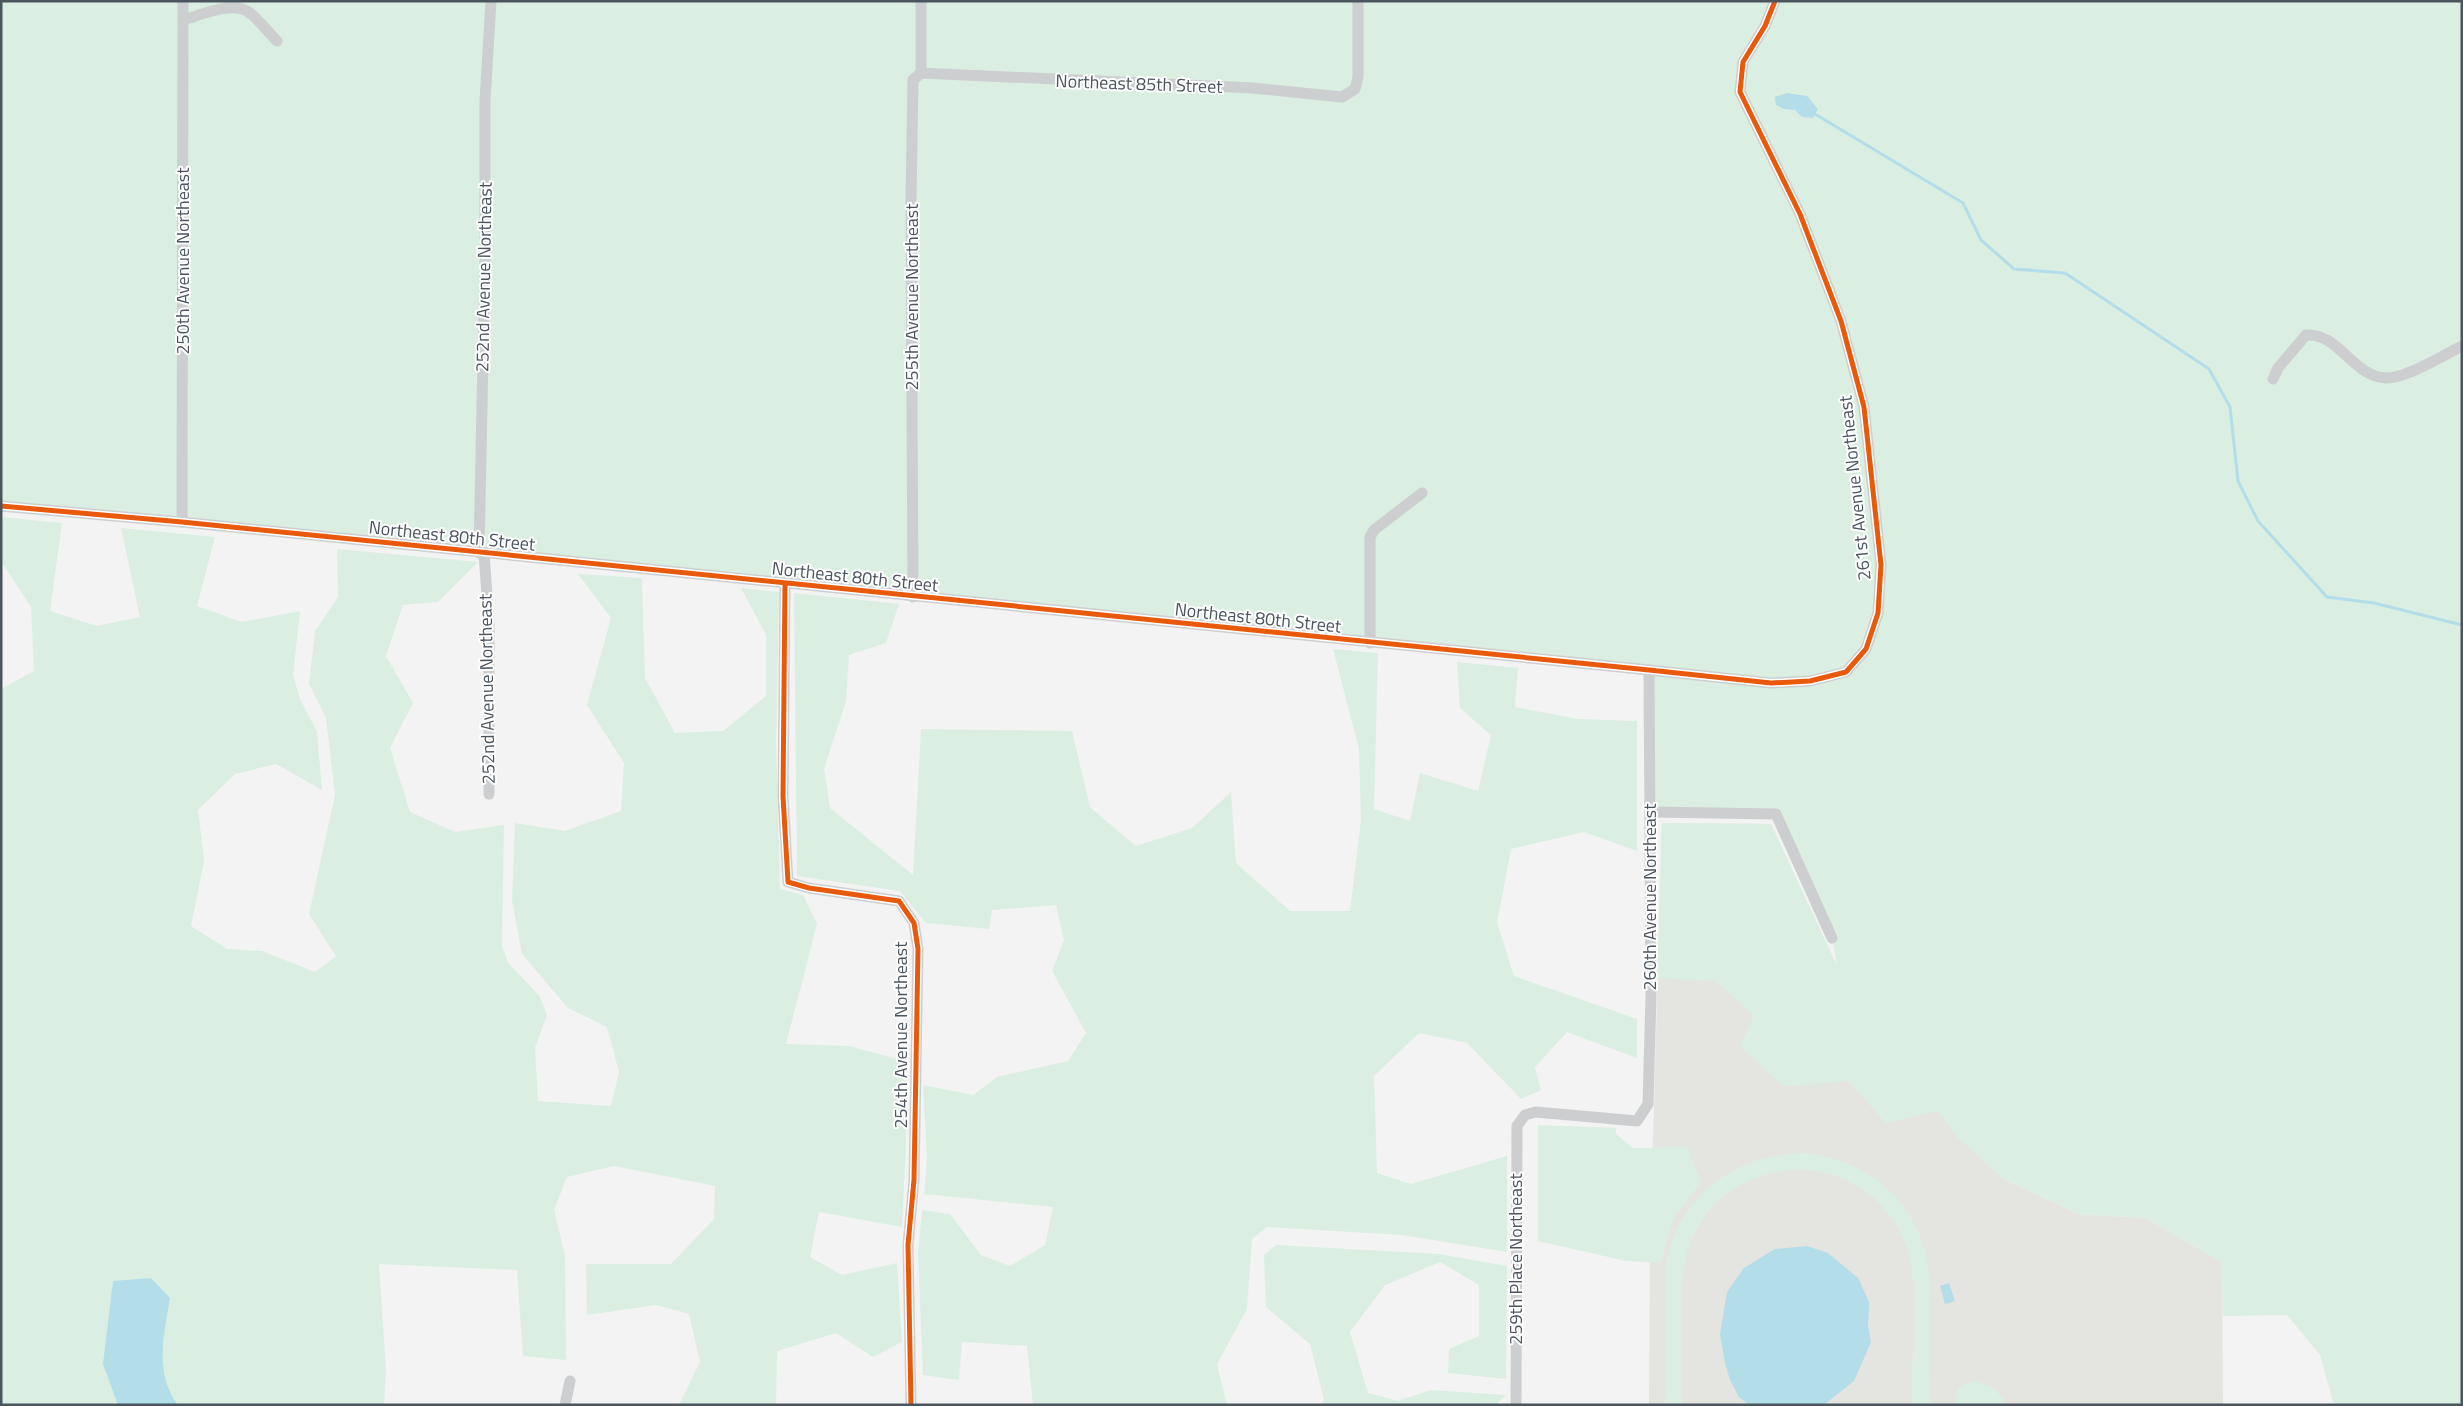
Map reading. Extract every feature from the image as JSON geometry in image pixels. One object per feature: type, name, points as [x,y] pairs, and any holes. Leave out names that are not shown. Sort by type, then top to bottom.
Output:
[{"type":"street","name":"250th Avenue Northeast","points":[[182,522],[183,1]]},
{"type":"street","name":"252nd Avenue Northeast","points":[[489,794],[488,625],[482,553],[485,100],[491,1]]},
{"type":"street","name":"255th Avenue Northeast","points":[[912,597],[911,171],[913,80],[921,73],[921,1]]},
{"type":"street","name":"Northeast 85th Street","points":[[921,73],[1253,88],[1342,97],[1355,89],[1358,76],[1358,1]]},
{"type":"street","name":"261st Avenue Northeast","points":[[1735,681],[1771,683],[1810,681],[1846,672],[1866,649],[1878,613],[1880,575],[1864,407],[1841,321],[1800,214],[1740,92],[1743,62],[1765,26],[1775,1]]},
{"type":"street","points":[[183,20],[226,7],[239,7],[249,11],[277,41]]},
{"type":"street","points":[[2273,380],[2278,368],[2306,335],[2317,334],[2326,339],[2368,375],[2385,378],[2399,376],[2462,346]]},
{"type":"street","points":[[1370,643],[1370,538],[1374,530],[1422,493]]},
{"type":"street","name":"Northeast 80th Street","points":[[1,506],[182,522],[1649,670],[1735,681]]},
{"type":"street","name":"254th Avenue Northeast","points":[[786,584],[783,796],[788,882],[809,888],[899,901],[914,923],[918,948],[914,1180],[908,1244],[911,1405]]},
{"type":"street","name":"260th Avenue Northeast","points":[[1525,1115],[1536,1112],[1637,1121],[1648,1104],[1651,996],[1649,670]]},
{"type":"street","points":[[1650,812],[1776,814],[1832,938]]},
{"type":"street","name":"259th Place Northeast","points":[[1516,1405],[1517,1126],[1525,1115]]},
{"type":"street","points":[[565,1405],[570,1382]]},
{"type":"shaded area","points":[[1662,823],[1771,824],[1838,969],[2002,1178],[2078,1214],[2145,1218],[2222,1262],[2223,1405],[1649,1405],[1650,1246]]},
{"type":"green space","points":[[1,1],[2462,1],[2462,1405],[2338,1405],[2333,1402],[2320,1355],[2287,1315],[2223,1316],[2222,1262],[2145,1218],[2078,1214],[2002,1178],[1957,1137],[1938,1111],[1886,1123],[1848,1081],[1783,1086],[1740,1046],[1754,1016],[1716,981],[1657,978],[1662,823],[1771,824],[1837,966],[1832,938],[1776,814],[1650,812],[1649,670],[1,506]]},
{"type":"green space","points":[[1,517],[62,523],[50,611],[97,626],[140,617],[121,528],[215,537],[197,606],[242,622],[300,611],[293,675],[300,699],[317,732],[322,790],[276,764],[235,774],[198,810],[204,861],[191,926],[227,949],[262,951],[315,972],[336,956],[309,914],[335,795],[326,718],[309,684],[315,631],[338,597],[337,549],[478,562],[438,602],[403,605],[386,656],[413,703],[390,748],[410,812],[455,832],[504,825],[502,945],[508,963],[539,995],[547,1015],[535,1048],[538,1101],[611,1106],[619,1072],[607,1027],[568,1008],[522,954],[512,900],[515,823],[565,831],[621,811],[624,763],[587,705],[611,618],[578,574],[642,578],[645,678],[675,733],[723,731],[766,696],[766,635],[741,588],[779,592],[776,744],[780,889],[803,895],[817,924],[786,1044],[849,1046],[905,1061],[906,1144],[902,1227],[819,1212],[810,1257],[842,1275],[897,1263],[902,1342],[873,1357],[836,1333],[777,1351],[776,1405],[679,1405],[700,1362],[689,1314],[656,1305],[587,1315],[586,1264],[671,1264],[714,1219],[715,1186],[614,1166],[567,1177],[554,1210],[565,1255],[566,1360],[523,1356],[517,1270],[379,1264],[386,1370],[384,1405],[1,1405],[1,689],[34,671],[31,607],[1,561]]},
{"type":"green space","points":[[794,593],[899,604],[886,643],[849,655],[846,701],[824,769],[830,808],[913,875],[921,729],[1072,731],[1090,807],[1136,846],[1192,828],[1231,792],[1236,863],[1290,911],[1350,911],[1361,820],[1359,749],[1333,649],[1378,653],[1374,809],[1410,821],[1420,773],[1478,791],[1491,735],[1460,708],[1457,662],[1518,668],[1515,707],[1578,719],[1637,721],[1637,851],[1584,832],[1511,849],[1497,923],[1514,976],[1637,1019],[1637,1058],[1567,1032],[1535,1067],[1541,1090],[1521,1099],[1467,1043],[1419,1033],[1374,1076],[1377,1173],[1411,1184],[1507,1156],[1507,1252],[1402,1235],[1267,1227],[1252,1239],[1247,1309],[1217,1364],[1227,1405],[1033,1405],[1027,1346],[962,1342],[959,1380],[923,1375],[918,1254],[922,1210],[950,1214],[981,1255],[1010,1266],[1045,1245],[1053,1207],[924,1194],[927,1158],[923,1085],[973,1095],[997,1077],[1068,1061],[1086,1033],[1052,971],[1064,940],[1056,905],[992,910],[989,929],[926,923],[900,891],[797,876]]},
{"type":"green space","points":[[1538,1125],[1616,1128],[1616,1134],[1633,1148],[1687,1147],[1701,1182],[1673,1219],[1661,1263],[1626,1261],[1538,1241]]},
{"type":"green space","points":[[1806,1153],[1828,1157],[1849,1164],[1868,1174],[1885,1186],[1900,1201],[1912,1219],[1921,1239],[1929,1274],[1930,1405],[1912,1405],[1913,1282],[1905,1243],[1886,1210],[1860,1187],[1829,1174],[1796,1170],[1763,1175],[1733,1190],[1707,1213],[1689,1246],[1684,1264],[1682,1284],[1682,1405],[1665,1405],[1666,1266],[1674,1236],[1685,1215],[1700,1196],[1717,1181],[1737,1169],[1758,1160]]},
{"type":"green space","points":[[1276,1245],[1439,1254],[1507,1266],[1506,1379],[1448,1373],[1449,1349],[1479,1336],[1479,1285],[1440,1262],[1385,1285],[1350,1332],[1368,1393],[1398,1401],[1431,1390],[1506,1395],[1496,1405],[1320,1405],[1324,1400],[1310,1344],[1266,1307],[1264,1255]]},
{"type":"green space","points":[[1973,1381],[1992,1387],[2009,1405],[1954,1405],[1958,1388]]},
{"type":"water","points":[[1787,93],[1807,96],[1818,109],[1813,118],[1802,117],[1795,110],[1784,109],[1776,105],[1775,97]]},
{"type":"water","points":[[1807,1246],[1828,1253],[1858,1278],[1869,1302],[1868,1326],[1871,1342],[1854,1381],[1825,1404],[1749,1405],[1739,1397],[1730,1380],[1725,1363],[1720,1334],[1727,1292],[1744,1268],[1775,1249]]},
{"type":"water","points":[[151,1278],[170,1298],[165,1326],[163,1367],[171,1393],[178,1405],[118,1405],[103,1364],[113,1281]]},
{"type":"water","points":[[1949,1283],[1955,1301],[1945,1304],[1940,1286]]},
{"type":"waterway","points":[[1815,114],[1963,203],[1981,240],[2014,269],[2065,273],[2209,369],[2230,407],[2238,481],[2258,521],[2327,597],[2374,603],[2462,625]]},
{"type":"cycle path","points":[[1,506],[182,522],[1771,683],[1810,681],[1846,672],[1866,649],[1878,613],[1881,565],[1864,407],[1841,321],[1800,214],[1740,92],[1743,62],[1765,26],[1775,1]]},
{"type":"cycle path","points":[[785,584],[783,796],[788,882],[809,888],[899,901],[914,923],[918,949],[914,1180],[908,1245],[911,1405]]}]
